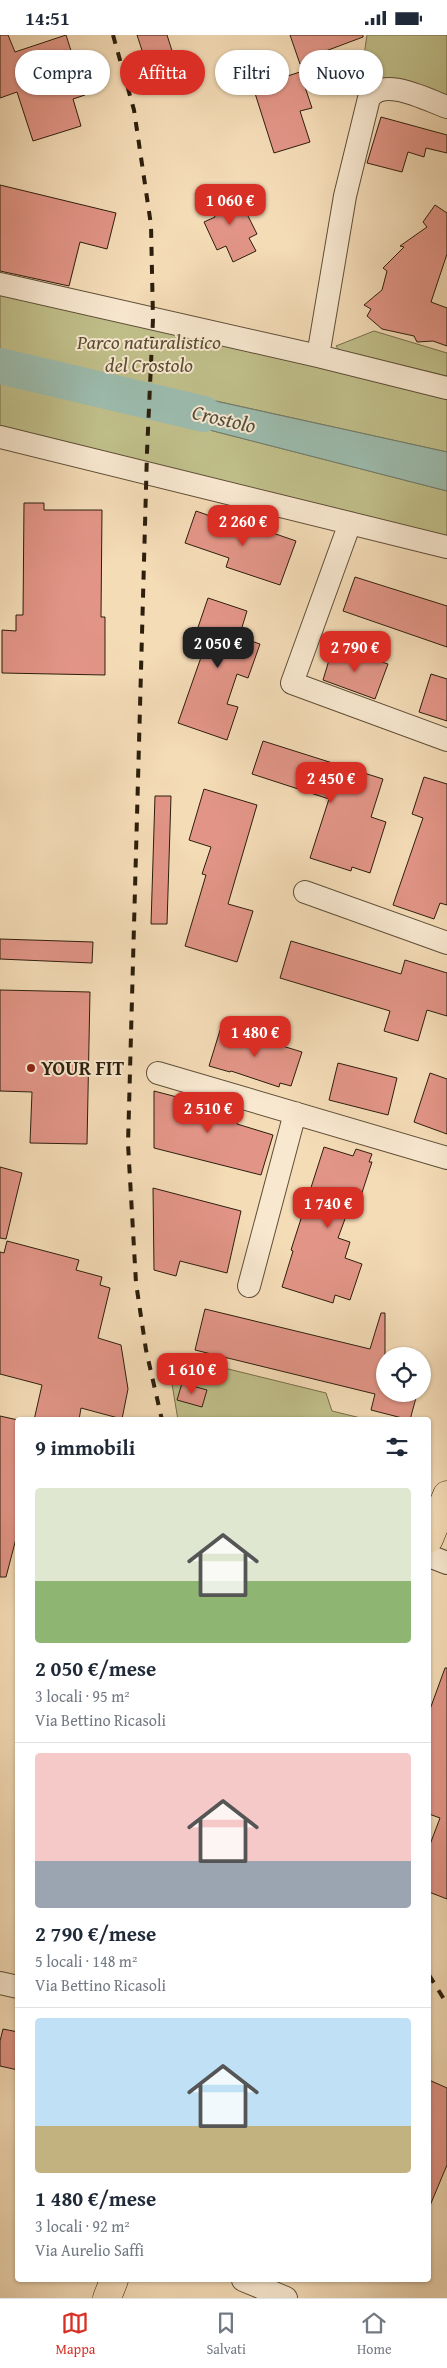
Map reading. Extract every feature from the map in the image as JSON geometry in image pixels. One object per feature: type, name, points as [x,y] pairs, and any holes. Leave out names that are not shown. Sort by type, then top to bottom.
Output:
[{"type":"main road","points":[[431,1534],[447,1495]]},
{"type":"main road","points":[[107,2298],[113,2282]]},
{"type":"street","points":[[318,356],[345,196],[369,98],[377,91],[390,88],[447,107]]},
{"type":"street","points":[[0,284],[318,356],[447,389]]},
{"type":"street","points":[[0,438],[447,547]]},
{"type":"street","points":[[350,523],[292,683],[447,740]]},
{"type":"street","points":[[305,892],[447,943]]},
{"type":"street","points":[[158,1073],[447,1158]]},
{"type":"street","points":[[249,1286],[294,1113]]},
{"type":"street","points":[[431,1557],[447,1563]]},
{"type":"street","points":[[0,1983],[15,1986]]},
{"type":"street","points":[[248,2282],[286,2298]]},
{"type":"green space","points":[[367,35],[447,35],[447,104],[383,81],[383,50],[365,50]]},
{"type":"green space","name":"Parco naturalistico del Crostolo","points":[[0,284],[447,386],[447,452],[157,388],[155,416],[447,491],[447,547],[0,437],[0,378],[127,407],[129,382],[0,352]]},
{"type":"green space","points":[[374,331],[447,353],[447,376],[339,350],[336,346]]},
{"type":"green space","points":[[167,1354],[326,1393],[332,1411],[357,1417],[178,1417]]},
{"type":"water","points":[[0,352],[129,382],[128,407],[0,378]]},
{"type":"water","points":[[156,388],[447,452],[447,491],[155,416]]},
{"type":"building","points":[[0,35],[8,35],[15,52],[15,93],[0,98]]},
{"type":"building","points":[[66,35],[71,50],[21,50]]},
{"type":"building","points":[[137,35],[167,35],[172,50],[142,50]]},
{"type":"building","points":[[290,35],[363,35],[363,37],[328,50],[299,50],[299,61]]},
{"type":"building","points":[[299,72],[299,95],[308,95],[312,108],[300,111],[310,142],[274,153],[256,95],[289,95],[289,76]]},
{"type":"building","points":[[18,95],[85,95],[73,99],[81,126],[33,141]]},
{"type":"building","points":[[381,117],[447,135],[447,153],[426,148],[424,157],[408,152],[402,172],[367,163]]},
{"type":"building","points":[[0,185],[116,213],[107,249],[80,242],[69,286],[0,271]]},
{"type":"building","points":[[226,188],[235,207],[242,204],[257,234],[249,238],[256,251],[233,262],[226,246],[217,250],[204,222],[215,217],[206,197]]},
{"type":"building","points":[[435,205],[447,213],[447,254],[431,302],[447,308],[447,346],[433,341],[417,342],[414,336],[382,329],[367,316],[371,309],[364,305],[382,290],[387,271],[383,268],[404,247],[400,246],[427,227],[423,222]]},
{"type":"building","points":[[24,503],[44,503],[44,510],[102,510],[101,617],[105,617],[105,675],[2,673],[2,630],[16,631],[16,615],[23,615]]},
{"type":"building","points":[[196,511],[239,526],[241,522],[296,541],[280,585],[226,567],[229,558],[185,543]]},
{"type":"building","points":[[355,577],[447,606],[447,647],[343,611]]},
{"type":"building","points":[[208,598],[247,611],[239,637],[260,644],[248,678],[237,674],[227,704],[238,707],[227,740],[178,723],[205,646],[193,642]]},
{"type":"building","points":[[333,647],[388,664],[375,699],[323,680]]},
{"type":"building","points":[[431,674],[447,679],[447,721],[419,712]]},
{"type":"building","points":[[263,741],[383,779],[371,817],[386,822],[370,873],[352,867],[351,871],[310,858],[329,799],[252,774]]},
{"type":"building","points":[[424,777],[447,784],[447,905],[440,903],[434,919],[393,905],[423,818],[412,814]]},
{"type":"building","points":[[204,789],[257,805],[228,904],[253,911],[237,962],[185,946],[206,875],[202,874],[211,847],[189,840]]},
{"type":"building","points":[[155,796],[171,796],[167,924],[151,924]]},
{"type":"building","points":[[0,939],[93,942],[92,963],[0,959]]},
{"type":"building","points":[[291,941],[401,974],[405,960],[447,973],[447,1016],[427,1010],[418,1041],[384,1031],[390,1011],[280,978]]},
{"type":"building","points":[[0,990],[90,992],[87,1144],[30,1143],[32,1092],[0,1091]]},
{"type":"building","points":[[221,1027],[302,1052],[291,1086],[280,1083],[279,1087],[231,1071],[209,1066]]},
{"type":"building","points":[[338,1063],[397,1078],[388,1115],[329,1100]]},
{"type":"building","points":[[430,1073],[447,1079],[447,1134],[414,1122]]},
{"type":"building","points":[[154,1091],[238,1113],[237,1124],[273,1135],[261,1175],[154,1148]]},
{"type":"building","points":[[324,1147],[353,1156],[356,1149],[372,1154],[369,1162],[372,1162],[356,1211],[349,1208],[338,1238],[350,1242],[345,1258],[362,1264],[350,1300],[335,1295],[333,1303],[282,1287],[293,1251],[291,1250]]},
{"type":"building","points":[[0,1167],[22,1173],[6,1239],[0,1238]]},
{"type":"building","points":[[153,1188],[241,1211],[227,1273],[180,1261],[176,1276],[154,1270]]},
{"type":"building","points":[[7,1241],[79,1260],[76,1270],[102,1277],[100,1285],[110,1288],[98,1338],[121,1345],[128,1389],[122,1417],[115,1417],[81,1408],[80,1417],[35,1417],[42,1385],[0,1374],[0,1252],[4,1253]]},
{"type":"building","points":[[205,1309],[370,1349],[381,1313],[385,1313],[385,1347],[376,1347],[376,1402],[415,1402],[411,1417],[398,1417],[371,1410],[375,1394],[195,1350]]},
{"type":"building","points":[[182,1383],[207,1390],[202,1407],[177,1400]]},
{"type":"building","points":[[0,1416],[15,1419],[15,1542],[6,1577],[0,1577]]},
{"type":"building","points":[[445,1668],[447,1668],[447,1899],[431,1893],[431,1842],[440,1818],[431,1815],[431,1706]]},
{"type":"building","points":[[3,2029],[15,2031],[15,2069],[0,2066],[0,2041]]},
{"type":"building","points":[[431,2081],[447,2088],[447,2165],[431,2203]]},
{"type":"waterway","name":"Crostolo","points":[[0,366],[204,414]]},
{"type":"railway","points":[[113,35],[134,110],[151,225],[153,319],[147,452],[128,1144],[136,1283],[146,1350],[161,1417]]},
{"type":"railway","points":[[431,1978],[447,2004]]},
{"type":"place","name":"YOUR FIT","points":[[31,1068]]}]
